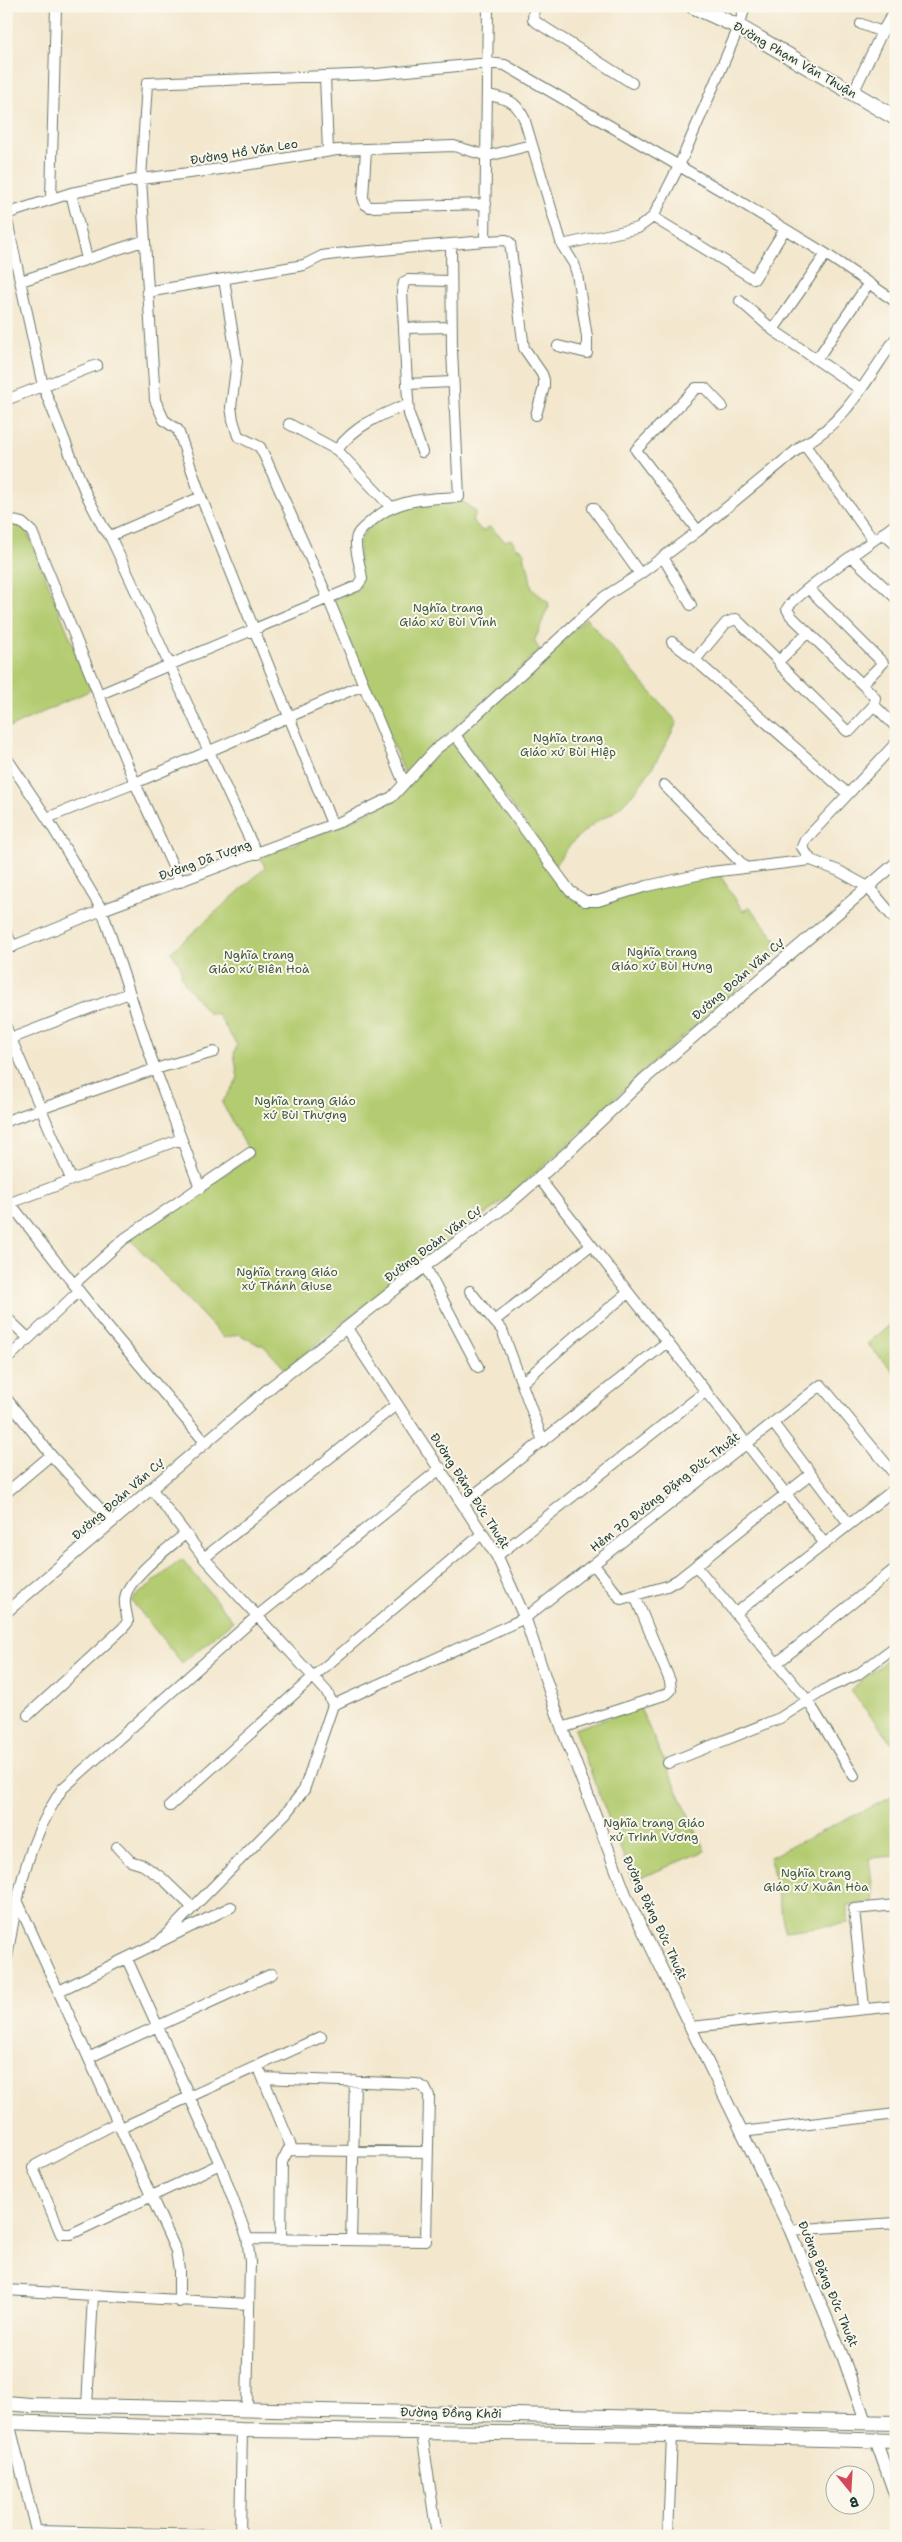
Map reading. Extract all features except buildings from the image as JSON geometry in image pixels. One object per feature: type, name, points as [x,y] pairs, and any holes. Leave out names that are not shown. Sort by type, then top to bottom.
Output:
[{"type":"main road","name":"Đường Phạm Văn Thuận","points":[[693,6],[740,28],[896,118]]},
{"type":"main road","name":"Đường Đồng Khởi","points":[[8,2403],[896,2423]]},
{"type":"main road","points":[[8,2403],[8,2422]]},
{"type":"main road","points":[[328,2411],[328,2432]]},
{"type":"main road","name":"Đường Đồng Khởi","points":[[8,2422],[328,2432],[672,2435],[896,2441]]},
{"type":"main road","points":[[866,2423],[876,2441]]},
{"type":"street","points":[[51,199],[56,6]]},
{"type":"street","points":[[485,241],[488,156],[488,6]]},
{"type":"street","points":[[534,6],[533,20],[632,83]]},
{"type":"street","points":[[562,245],[638,228],[653,217],[679,166],[740,28],[745,6]]},
{"type":"street","points":[[853,93],[882,32],[895,10]]},
{"type":"street","points":[[861,24],[882,32]]},
{"type":"street","points":[[332,824],[201,497],[178,430],[164,420],[155,400],[143,241],[141,179],[147,83],[325,77],[488,63],[505,65],[531,78],[785,229],[826,254],[896,302]]},
{"type":"street","points":[[325,77],[328,151]]},
{"type":"street","points":[[488,95],[508,100],[518,106],[524,118],[562,245],[574,264],[577,274],[587,337],[587,354],[558,346]]},
{"type":"street","points":[[488,156],[531,145]]},
{"type":"street","name":"Đường Hồ Văn Leo","points":[[6,215],[71,193],[141,179],[221,169],[328,151],[415,146],[454,146],[488,156]]},
{"type":"street","points":[[366,150],[363,197],[365,204],[370,207],[486,204]]},
{"type":"street","points":[[71,193],[87,259]]},
{"type":"street","points":[[6,215],[43,386],[86,494],[103,527],[110,536],[171,663],[208,752],[257,854]]},
{"type":"street","points":[[653,217],[754,279],[785,229]]},
{"type":"street","points":[[147,292],[304,265],[322,256],[506,240],[510,243],[524,348],[544,380],[544,387],[536,414]]},
{"type":"street","points":[[21,281],[143,241]]},
{"type":"street","points":[[98,695],[357,586],[361,582],[357,536],[372,519],[390,506],[418,500],[459,497],[453,382],[451,244]]},
{"type":"street","points":[[772,330],[826,254]]},
{"type":"street","points":[[224,279],[236,346],[237,361],[231,407],[235,430],[238,436],[260,447],[328,598],[404,783]]},
{"type":"street","points":[[422,452],[412,426],[408,404],[402,292],[404,282],[412,280],[451,281]]},
{"type":"street","points":[[817,359],[869,283]]},
{"type":"street","points":[[740,301],[772,330],[860,389]]},
{"type":"street","points":[[404,328],[452,326]]},
{"type":"street","name":"Đường Dã Tượng","points":[[9,948],[102,910],[257,854],[332,824],[392,797],[400,791],[404,783],[436,749],[455,735],[604,597],[640,574],[698,531],[804,444],[823,432],[840,415],[896,338]]},
{"type":"street","points":[[6,400],[97,365]]},
{"type":"street","points":[[407,384],[453,382]]},
{"type":"street","points":[[698,531],[636,450],[696,388],[705,388],[722,406]]},
{"type":"street","points":[[337,450],[366,424],[408,404]]},
{"type":"street","points":[[289,424],[337,450],[390,506]]},
{"type":"street","points":[[804,444],[873,540]]},
{"type":"street","points":[[110,536],[201,497]]},
{"type":"street","points":[[593,508],[640,574]]},
{"type":"street","points":[[6,519],[22,523],[32,532],[135,783],[180,882]]},
{"type":"street","points":[[695,660],[726,623],[736,619],[847,732],[851,730],[874,705],[874,696],[791,616],[787,607],[896,524]]},
{"type":"street","points":[[883,533],[896,545]]},
{"type":"street","points":[[663,557],[692,604]]},
{"type":"street","points":[[852,557],[896,598]]},
{"type":"street","points":[[809,589],[883,663],[862,684]]},
{"type":"street","points":[[779,661],[808,632]]},
{"type":"street","points":[[672,642],[848,794]]},
{"type":"street","points":[[47,818],[135,783],[363,685]]},
{"type":"street","points":[[874,705],[896,727]]},
{"type":"street","points":[[455,735],[570,891],[585,901],[598,901],[647,886],[711,872],[811,860],[839,870],[868,887],[896,920]]},
{"type":"street","points":[[811,860],[803,849],[802,844],[896,743]]},
{"type":"street","points":[[6,757],[47,818],[102,910],[155,1069],[200,1188]]},
{"type":"street","points":[[664,785],[746,868]]},
{"type":"street","name":"Đường Đoàn Văn Cự","points":[[6,1612],[272,1386],[425,1266],[510,1203],[643,1080],[896,864]]},
{"type":"street","points":[[6,932],[9,948]]},
{"type":"street","points":[[9,1040],[129,993]]},
{"type":"street","points":[[6,1027],[9,1040],[41,1107],[71,1179]]},
{"type":"street","points":[[6,1120],[155,1069],[214,1052]]},
{"type":"street","points":[[181,1139],[7,1202],[76,1288],[205,1442]]},
{"type":"street","points":[[6,1360],[124,1239],[250,1153]]},
{"type":"street","points":[[539,1178],[825,1544]]},
{"type":"street","points":[[494,1321],[592,1245]]},
{"type":"street","points":[[425,1266],[478,1367]]},
{"type":"street","points":[[470,1291],[502,1330],[544,1441]]},
{"type":"street","points":[[522,1382],[628,1293]]},
{"type":"street","points":[[6,1317],[28,1338]]},
{"type":"street","name":"Đường Đặng Đức Thuật","points":[[347,1329],[441,1468],[497,1556],[525,1618],[562,1728],[628,1898],[790,2230],[843,2357],[866,2423]]},
{"type":"street","points":[[464,1503],[668,1342]]},
{"type":"street","name":"Hẻm 70 Đường Đặng Đức Thuật","points":[[333,1705],[525,1618],[821,1385],[896,1476]]},
{"type":"street","points":[[497,1556],[706,1391]]},
{"type":"street","points":[[6,1398],[51,1455],[112,1522]]},
{"type":"street","points":[[204,1558],[397,1404]]},
{"type":"street","points":[[773,1423],[849,1524]]},
{"type":"street","points":[[6,1493],[51,1455]]},
{"type":"street","points":[[6,1964],[17,1899],[26,1861],[51,1806],[62,1789],[256,1617],[441,1468]]},
{"type":"street","points":[[594,1565],[622,1598],[635,1596],[673,1584],[810,1474]]},
{"type":"street","points":[[151,1488],[204,1558],[256,1617],[327,1692],[333,1705],[304,1790],[156,1945]]},
{"type":"street","points":[[736,1613],[896,1488]]},
{"type":"street","points":[[170,1806],[313,1677],[483,1533]]},
{"type":"street","points":[[28,1715],[122,1629],[128,1622],[124,1599],[128,1588],[137,1577],[184,1534]]},
{"type":"street","points":[[696,1566],[808,1701],[854,1776]]},
{"type":"street","points":[[776,1663],[896,1568]]},
{"type":"street","points":[[562,1728],[667,1694],[671,1690],[670,1681],[635,1596]]},
{"type":"street","points":[[668,1763],[754,1730],[808,1701],[829,1687],[857,1675],[896,1646]]},
{"type":"street","points":[[117,1847],[130,1861],[143,1865],[162,1878],[193,1908]]},
{"type":"street","points":[[17,1899],[153,2196],[179,2261],[179,2302]]},
{"type":"street","points":[[864,2007],[854,1909],[896,1905]]},
{"type":"street","points":[[59,1991],[231,1907]]},
{"type":"street","points":[[127,1959],[220,2164],[248,2239],[250,2262],[247,2409]]},
{"type":"street","points":[[90,2058],[272,1974]]},
{"type":"street","points":[[690,2027],[864,2007],[896,2006]]},
{"type":"street","points":[[220,2164],[71,2234],[61,2234],[57,2229],[33,2168],[120,2125],[190,2096],[321,2037]]},
{"type":"street","points":[[258,2064],[292,2149]]},
{"type":"street","points":[[248,2239],[426,2241],[429,2096],[425,2088],[417,2084],[263,2078]]},
{"type":"street","points":[[351,2240],[355,2081]]},
{"type":"street","points":[[741,2132],[896,2114]]},
{"type":"street","points":[[281,2239],[282,2162],[285,2152],[292,2149],[428,2152]]},
{"type":"street","points":[[790,2230],[896,2223]]},
{"type":"street","points":[[6,2290],[179,2302],[248,2304]]},
{"type":"street","points":[[87,2406],[93,2296]]},
{"type":"street","points":[[8,2422],[36,2534],[252,2536]]},
{"type":"street","points":[[240,2536],[242,2430]]},
{"type":"street","points":[[422,2433],[437,2536]]},
{"type":"street","points":[[668,2536],[672,2435]]},
{"type":"street","points":[[876,2441],[896,2498]]},
{"type":"green space","name":"Nghĩa trang Giáo xứ Bùi Vĩnh","points":[[461,500],[476,512],[472,520],[482,531],[490,527],[505,541],[511,539],[518,549],[521,548],[525,553],[523,557],[528,567],[532,589],[548,602],[549,607],[534,641],[540,650],[454,727],[406,776],[333,600],[359,590],[359,542],[365,531],[392,510],[418,503]]},
{"type":"green space","points":[[6,522],[25,529],[30,538],[91,690],[6,729]]},
{"type":"green space","name":"Nghĩa trang Giáo xứ Bùi Hiệp","points":[[586,618],[677,722],[658,759],[634,792],[615,811],[597,821],[578,837],[555,865],[460,735]]},
{"type":"green space","points":[[454,741],[576,901],[720,875],[743,911],[750,907],[783,949],[639,1075],[565,1147],[506,1199],[412,1268],[285,1369],[263,1345],[259,1345],[239,1334],[224,1338],[130,1239],[252,1156],[222,1103],[238,1078],[234,1053],[237,1045],[217,1014],[208,1013],[185,984],[181,975],[181,966],[171,952],[265,868],[261,857],[340,826],[394,800],[403,794],[427,763]]},
{"type":"green space","points":[[896,1320],[896,1374],[867,1344]]},
{"type":"green space","points":[[182,1559],[233,1621],[182,1663],[131,1600]]},
{"type":"green space","points":[[896,1653],[896,1748],[850,1690]]},
{"type":"green space","name":"Nghĩa trang Giáo xứ Trinh Vương","points":[[640,1708],[705,1851],[633,1881],[574,1729]]},
{"type":"green space","name":"Nghĩa trang Giáo xứ Xuân Hòa","points":[[896,1795],[896,1856],[869,1858],[874,1902],[848,1905],[848,1923],[785,1931],[770,1857]]},
{"type":"park label","name":"Nghĩa trang Giáo xứ Bùi Hưng","points":[[662,959]]},
{"type":"park label","name":"Nghĩa trang Giáo xứ Biên Hoà","points":[[259,962]]},
{"type":"park label","name":"Nghĩa trang Giáo xứ Bùi Thượng","points":[[305,1108]]},
{"type":"park label","name":"Nghĩa trang Giáo xứ Thánh Giuse","points":[[287,1279]]}]
